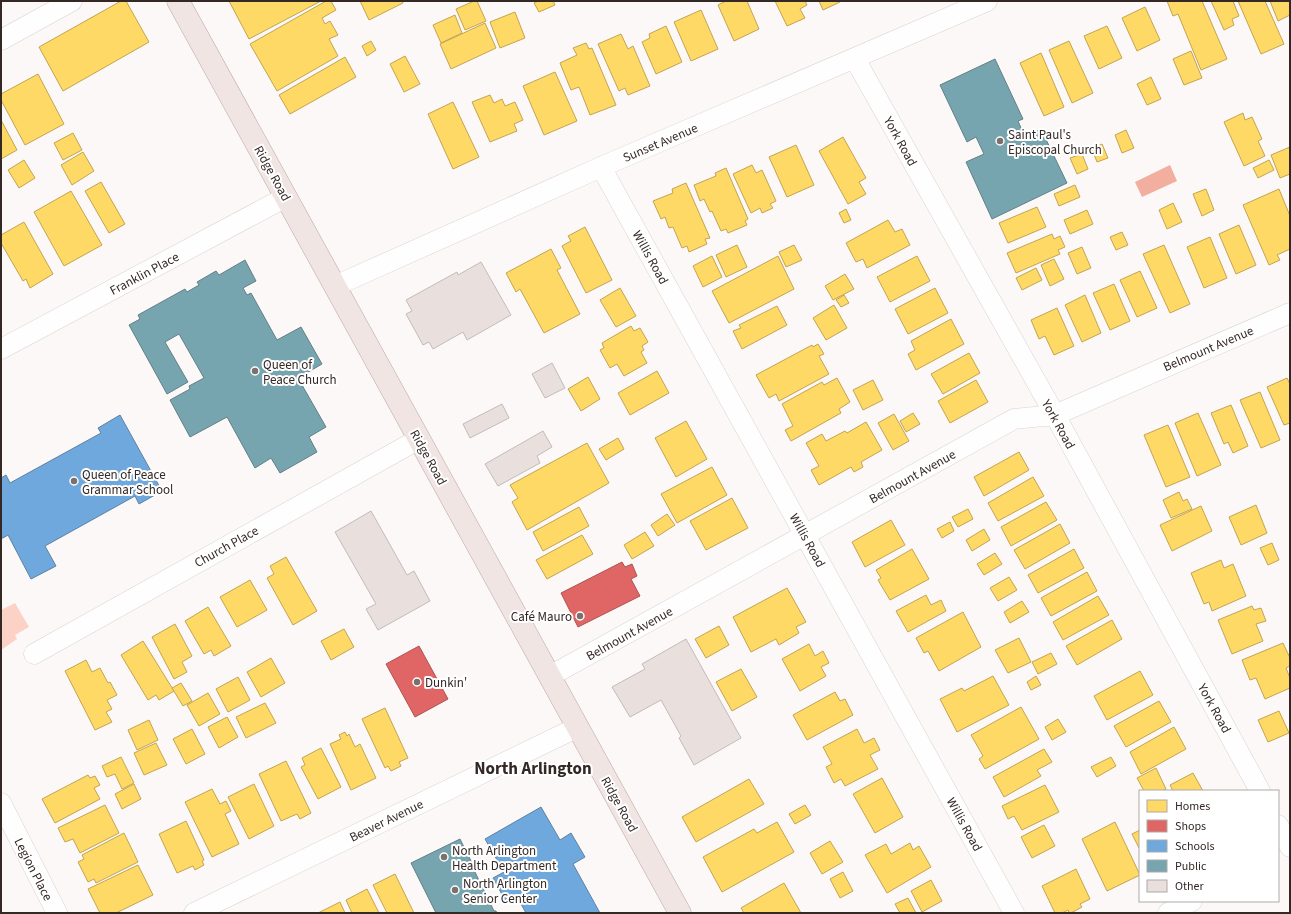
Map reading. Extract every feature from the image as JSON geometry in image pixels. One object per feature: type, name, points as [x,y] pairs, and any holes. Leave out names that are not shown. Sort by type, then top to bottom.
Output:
[{"type":"main road","name":"Ridge Road","points":[[178,1],[680,913]]},
{"type":"street","points":[[1,40],[72,1]]},
{"type":"street","name":"Sunset Avenue","points":[[335,286],[601,167],[987,1]]},
{"type":"street","name":"York Road","points":[[855,59],[1055,414],[1259,790]]},
{"type":"street","name":"Willis Road","points":[[601,167],[1014,913]]},
{"type":"street","name":"Franklin Place","points":[[1,349],[286,197]]},
{"type":"street","name":"Belmount Avenue","points":[[550,676],[1014,419],[1055,414],[1290,313]]},
{"type":"street","name":"Church Place","points":[[34,654],[419,439]]},
{"type":"street","name":"Beaver Avenue","points":[[194,913],[578,727]]},
{"type":"street","name":"Legion Place","points":[[1,803],[57,913]]},
{"type":"street","points":[[1279,827],[1290,847]]},
{"type":"street","points":[[1279,857],[1290,851]]},
{"type":"street","points":[[1168,913],[1190,902]]},
{"type":"shaded area","points":[[1170,165],[1177,181],[1142,197],[1135,182]]},
{"type":"shaded area","points":[[15,603],[29,627],[15,635],[17,639],[1,650],[1,610]]},
{"type":"building: Homes","points":[[121,1],[126,1],[149,42],[63,91],[39,47]]},
{"type":"building: Homes","points":[[229,1],[321,1],[249,39]]},
{"type":"building: Homes","points":[[326,1],[331,1],[336,10],[322,18],[325,24],[330,21],[338,35],[329,39],[338,56],[277,91],[250,44]]},
{"type":"building: Homes","points":[[360,1],[402,1],[403,3],[369,20]]},
{"type":"building: Homes","points":[[477,1],[486,21],[465,30],[456,9]]},
{"type":"building: Homes","points":[[538,1],[553,1],[555,5],[539,12],[534,3]]},
{"type":"building: Homes","points":[[726,1],[747,1],[759,29],[734,41],[718,5]]},
{"type":"building: Homes","points":[[775,1],[805,1],[807,5],[800,9],[805,18],[787,26]]},
{"type":"building: Homes","points":[[819,1],[839,1],[840,2],[823,10]]},
{"type":"building: Homes","points":[[1167,1],[1202,1],[1227,59],[1201,70],[1178,14],[1173,16]]},
{"type":"building: Homes","points":[[1211,1],[1233,1],[1239,16],[1232,19],[1234,25],[1224,30]]},
{"type":"building: Homes","points":[[1238,1],[1265,1],[1284,44],[1261,54]]},
{"type":"building: Homes","points":[[1270,1],[1290,1],[1290,15],[1278,21]]},
{"type":"building: Homes","points":[[1145,7],[1160,40],[1137,51],[1122,18]]},
{"type":"building: Homes","points":[[701,10],[718,49],[691,61],[674,22]]},
{"type":"building: Homes","points":[[515,12],[525,38],[500,48],[490,22]]},
{"type":"building: Homes","points":[[455,15],[462,33],[441,43],[433,25]]},
{"type":"building: Homes","points":[[485,23],[496,48],[451,69],[440,44]]},
{"type":"building: Homes","points":[[666,26],[682,62],[656,74],[642,42],[650,38],[649,34]]},
{"type":"building: Homes","points":[[1107,26],[1122,58],[1099,69],[1084,36]]},
{"type":"building: Homes","points":[[621,34],[628,49],[633,46],[650,86],[628,95],[625,88],[619,91],[598,44]]},
{"type":"building: Homes","points":[[371,41],[376,50],[367,56],[362,46]]},
{"type":"building: Homes","points":[[1069,41],[1093,93],[1072,103],[1049,50]]},
{"type":"building: Homes","points":[[586,43],[589,49],[592,48],[616,105],[590,115],[579,87],[571,90],[560,63],[577,55],[573,48]]},
{"type":"building: Homes","points":[[1191,51],[1202,78],[1184,85],[1173,59]]},
{"type":"building: Homes","points":[[1041,53],[1064,107],[1044,116],[1020,63]]},
{"type":"building: Homes","points":[[405,56],[420,84],[404,92],[390,64]]},
{"type":"building: Homes","points":[[345,57],[356,77],[290,114],[279,95]]},
{"type":"building: Homes","points":[[555,72],[577,121],[544,135],[523,86]]},
{"type":"building: Homes","points":[[38,74],[64,124],[25,145],[1,100],[1,94]]},
{"type":"building: Homes","points":[[1151,77],[1161,99],[1147,105],[1137,84]]},
{"type":"building: Homes","points":[[490,95],[494,103],[502,99],[505,106],[515,102],[523,120],[514,124],[517,131],[490,142],[472,102]]},
{"type":"building: Homes","points":[[453,102],[479,157],[453,169],[428,114]]},
{"type":"building: Homes","points":[[1243,113],[1245,120],[1252,117],[1262,139],[1258,141],[1265,156],[1244,166],[1224,122]]},
{"type":"building: Homes","points":[[1,120],[17,150],[1,159]]},
{"type":"building: Homes","points":[[1126,130],[1134,148],[1122,153],[1115,135]]},
{"type":"building: Homes","points":[[73,133],[82,150],[63,160],[54,143]]},
{"type":"building: Homes","points":[[843,137],[866,178],[859,182],[866,194],[848,204],[819,151]]},
{"type":"building: Homes","points":[[1102,144],[1108,158],[1097,162],[1092,149]]},
{"type":"building: Homes","points":[[796,145],[814,185],[787,197],[769,157]]},
{"type":"building: Homes","points":[[1290,147],[1290,174],[1280,178],[1271,155]]},
{"type":"building: Homes","points":[[83,152],[94,171],[72,185],[61,165]]},
{"type":"building: Homes","points":[[1082,154],[1088,169],[1077,174],[1070,158]]},
{"type":"building: Homes","points":[[24,160],[35,178],[19,188],[8,170]]},
{"type":"building: Homes","points":[[1269,160],[1274,170],[1258,178],[1253,168]]},
{"type":"building: Homes","points":[[752,165],[756,173],[762,170],[776,201],[770,204],[773,208],[762,213],[760,208],[751,213],[733,174]]},
{"type":"building: Homes","points":[[726,168],[748,219],[745,221],[747,225],[728,233],[726,229],[721,231],[712,211],[710,212],[704,199],[700,201],[694,185],[716,176],[715,173]]},
{"type":"building: Homes","points":[[101,182],[125,224],[109,233],[85,191]]},
{"type":"building: Homes","points":[[686,183],[710,238],[705,239],[707,244],[689,252],[687,246],[682,248],[673,227],[669,228],[665,217],[661,219],[653,201],[673,193],[672,189]]},
{"type":"building: Homes","points":[[1075,185],[1080,197],[1059,206],[1054,194]]},
{"type":"building: Homes","points":[[1206,189],[1214,210],[1202,216],[1193,194]]},
{"type":"building: Homes","points":[[1279,189],[1290,216],[1290,249],[1277,255],[1280,260],[1269,265],[1243,205]]},
{"type":"building: Homes","points":[[71,191],[102,245],[64,266],[34,212]]},
{"type":"building: Homes","points":[[1173,203],[1182,222],[1167,229],[1159,210]]},
{"type":"building: Homes","points":[[1037,207],[1046,227],[1008,243],[999,223]]},
{"type":"building: Homes","points":[[846,209],[851,220],[844,223],[839,213]]},
{"type":"building: Homes","points":[[1087,210],[1093,224],[1070,234],[1064,220]]},
{"type":"building: Homes","points":[[888,220],[895,232],[902,229],[910,245],[867,268],[863,259],[856,262],[846,243]]},
{"type":"building: Homes","points":[[24,222],[53,274],[30,288],[26,279],[23,281],[1,243],[1,235]]},
{"type":"building: Homes","points":[[1239,225],[1256,265],[1236,274],[1219,234]]},
{"type":"building: Homes","points":[[585,227],[612,280],[586,293],[562,246],[571,241],[568,236]]},
{"type":"building: Homes","points":[[1122,232],[1128,245],[1116,250],[1110,237]]},
{"type":"building: Homes","points":[[1052,234],[1054,239],[1060,236],[1065,247],[1058,250],[1060,254],[1016,273],[1007,253]]},
{"type":"building: Homes","points":[[1210,237],[1227,278],[1204,288],[1187,247]]},
{"type":"building: Homes","points":[[737,245],[747,267],[726,277],[716,255]]},
{"type":"building: Homes","points":[[794,245],[802,260],[786,267],[779,252]]},
{"type":"building: Homes","points":[[1164,245],[1190,304],[1170,313],[1143,254]]},
{"type":"building: Homes","points":[[1082,247],[1091,268],[1077,274],[1068,253]]},
{"type":"building: Homes","points":[[551,249],[561,268],[557,270],[580,314],[544,333],[520,289],[516,292],[506,273]]},
{"type":"building: Homes","points":[[712,256],[722,277],[703,287],[693,266]]},
{"type":"building: Homes","points":[[778,256],[794,289],[729,323],[712,291]]},
{"type":"building: Homes","points":[[917,256],[930,281],[890,302],[877,277]]},
{"type":"building: Homes","points":[[1054,259],[1064,279],[1050,286],[1041,265]]},
{"type":"building: Homes","points":[[1036,268],[1042,280],[1022,290],[1016,278]]},
{"type":"building: Homes","points":[[1140,271],[1157,308],[1137,317],[1120,280]]},
{"type":"building: Homes","points":[[845,274],[854,289],[833,300],[825,286]]},
{"type":"building: Homes","points":[[1114,284],[1130,321],[1110,330],[1093,293]]},
{"type":"building: Homes","points":[[620,288],[636,316],[616,327],[600,300]]},
{"type":"building: Homes","points":[[935,288],[948,313],[908,334],[895,309]]},
{"type":"building: Homes","points":[[844,295],[849,303],[841,307],[836,300]]},
{"type":"building: Homes","points":[[1085,295],[1101,333],[1082,342],[1065,305]]},
{"type":"building: Homes","points":[[834,305],[847,328],[826,340],[813,318]]},
{"type":"building: Homes","points":[[777,306],[787,325],[742,349],[733,331],[741,328],[739,325]]},
{"type":"building: Homes","points":[[1057,308],[1074,346],[1054,355],[1045,336],[1039,339],[1031,320]]},
{"type":"building: Homes","points":[[951,319],[964,344],[916,370],[908,354],[915,350],[911,341]]},
{"type":"building: Homes","points":[[631,326],[634,331],[640,328],[648,342],[642,346],[644,350],[641,352],[647,363],[624,376],[617,364],[610,368],[600,350],[604,348],[602,343]]},
{"type":"building: Homes","points":[[818,344],[824,354],[819,356],[829,374],[779,401],[776,394],[769,398],[756,375],[812,345],[813,347]]},
{"type":"building: Homes","points":[[969,353],[980,373],[943,394],[931,374]]},
{"type":"building: Homes","points":[[657,371],[669,393],[630,415],[618,393]]},
{"type":"building: Homes","points":[[588,377],[600,399],[581,411],[568,389]]},
{"type":"building: Homes","points":[[837,378],[850,402],[839,409],[841,413],[791,441],[785,430],[793,426],[782,404],[822,382],[824,385]]},
{"type":"building: Homes","points":[[1287,378],[1290,384],[1290,423],[1284,425],[1267,387]]},
{"type":"building: Homes","points":[[873,380],[883,400],[863,410],[853,390]]},
{"type":"building: Homes","points":[[976,380],[988,402],[950,423],[938,401]]},
{"type":"building: Homes","points":[[1260,392],[1280,440],[1261,448],[1240,400]]},
{"type":"building: Homes","points":[[1231,405],[1248,446],[1233,453],[1228,442],[1224,444],[1211,413]]},
{"type":"building: Homes","points":[[913,413],[920,424],[906,432],[900,421]]},
{"type":"building: Homes","points":[[1198,413],[1221,465],[1197,476],[1175,423]]},
{"type":"building: Homes","points":[[894,414],[909,441],[893,450],[878,423]]},
{"type":"building: Homes","points":[[686,421],[707,459],[676,477],[655,438]]},
{"type":"building: Homes","points":[[866,422],[882,450],[861,462],[863,467],[854,472],[851,467],[819,485],[811,470],[819,466],[806,443],[822,434],[826,441],[845,431],[847,433]]},
{"type":"building: Homes","points":[[1168,425],[1190,477],[1166,487],[1144,435]]},
{"type":"building: Homes","points":[[618,438],[624,449],[606,460],[599,449]]},
{"type":"building: Homes","points":[[587,443],[609,483],[527,530],[512,502],[518,498],[510,485]]},
{"type":"building: Homes","points":[[1019,452],[1029,470],[984,496],[974,477]]},
{"type":"building: Homes","points":[[712,467],[727,495],[677,523],[661,494]]},
{"type":"building: Homes","points":[[1033,477],[1044,496],[998,521],[988,503]]},
{"type":"building: Homes","points":[[1179,492],[1183,501],[1187,499],[1192,509],[1171,518],[1163,500]]},
{"type":"building: Homes","points":[[732,498],[748,528],[706,550],[690,521]]},
{"type":"building: Homes","points":[[1046,502],[1057,520],[1011,546],[1001,527]]},
{"type":"building: Homes","points":[[1256,505],[1267,533],[1241,545],[1229,517]]},
{"type":"building: Homes","points":[[1201,506],[1212,531],[1172,551],[1160,525]]},
{"type":"building: Homes","points":[[579,507],[589,526],[543,551],[533,532]]},
{"type":"building: Homes","points":[[968,509],[973,519],[958,527],[952,517]]},
{"type":"building: Homes","points":[[667,514],[675,525],[658,536],[651,525]]},
{"type":"building: Homes","points":[[891,520],[905,545],[865,567],[852,542]]},
{"type":"building: Homes","points":[[950,522],[954,531],[942,538],[937,529]]},
{"type":"building: Homes","points":[[1060,524],[1070,543],[1025,569],[1014,550]]},
{"type":"building: Homes","points":[[984,529],[990,540],[972,551],[966,540]]},
{"type":"building: Homes","points":[[645,532],[654,546],[632,559],[624,545]]},
{"type":"building: Homes","points":[[582,535],[593,554],[547,579],[536,560]]},
{"type":"building: Homes","points":[[1272,543],[1279,560],[1268,565],[1260,548]]},
{"type":"building: Homes","points":[[912,549],[929,579],[890,600],[878,580],[881,578],[876,570]]},
{"type":"building: Homes","points":[[1074,549],[1084,568],[1038,593],[1028,575]]},
{"type":"building: Homes","points":[[995,553],[1002,564],[984,575],[977,564]]},
{"type":"building: Homes","points":[[286,557],[317,611],[293,625],[267,578],[274,574],[270,566]]},
{"type":"building: Homes","points":[[1221,560],[1224,568],[1233,564],[1246,596],[1212,611],[1209,602],[1204,604],[1191,573]]},
{"type":"building: Homes","points":[[1087,572],[1097,591],[1051,616],[1041,598]]},
{"type":"building: Homes","points":[[1009,577],[1017,590],[998,601],[990,588]]},
{"type":"building: Homes","points":[[250,580],[267,610],[237,627],[220,597]]},
{"type":"building: Homes","points":[[787,588],[806,622],[796,627],[799,633],[779,645],[776,639],[751,652],[733,617]]},
{"type":"building: Homes","points":[[926,595],[931,605],[941,600],[946,611],[908,632],[896,611]]},
{"type":"building: Homes","points":[[1098,596],[1109,615],[1063,640],[1053,622]]},
{"type":"building: Homes","points":[[1022,601],[1029,612],[1010,623],[1004,612]]},
{"type":"building: Homes","points":[[1252,606],[1254,610],[1261,608],[1266,621],[1256,624],[1263,641],[1232,654],[1218,620]]},
{"type":"building: Homes","points":[[208,607],[231,646],[214,656],[211,650],[204,654],[185,621]]},
{"type":"building: Homes","points":[[963,612],[981,647],[939,671],[928,651],[924,653],[916,638]]},
{"type":"building: Homes","points":[[1112,620],[1122,639],[1077,665],[1066,646]]},
{"type":"building: Homes","points":[[175,624],[192,656],[182,662],[187,672],[174,679],[152,637]]},
{"type":"building: Homes","points":[[719,626],[729,645],[706,658],[695,639]]},
{"type":"building: Homes","points":[[344,629],[354,647],[331,660],[321,641]]},
{"type":"building: Homes","points":[[1019,638],[1031,662],[1008,673],[995,650]]},
{"type":"building: Homes","points":[[143,641],[174,691],[159,700],[156,695],[148,700],[121,655]]},
{"type":"building: Homes","points":[[1283,643],[1290,658],[1290,666],[1286,668],[1290,678],[1290,688],[1265,699],[1256,678],[1250,680],[1242,660]]},
{"type":"building: Homes","points":[[809,644],[815,656],[823,651],[829,663],[821,667],[826,676],[800,691],[782,659]]},
{"type":"building: Homes","points":[[1051,653],[1057,664],[1038,674],[1032,662]]},
{"type":"building: Homes","points":[[271,658],[285,683],[261,697],[247,672]]},
{"type":"building: Homes","points":[[86,660],[92,672],[100,668],[108,683],[110,682],[117,695],[107,700],[112,709],[106,712],[112,722],[95,730],[65,671]]},
{"type":"building: Homes","points":[[741,669],[757,697],[732,711],[716,682]]},
{"type":"building: Homes","points":[[1140,671],[1153,695],[1107,720],[1094,696]]},
{"type":"building: Homes","points":[[993,676],[1009,705],[957,732],[940,699],[962,688],[964,691]]},
{"type":"building: Homes","points":[[1036,676],[1041,685],[1031,690],[1027,682]]},
{"type":"building: Homes","points":[[238,677],[250,700],[228,712],[216,689]]},
{"type":"building: Homes","points":[[181,683],[192,701],[183,706],[172,688]]},
{"type":"building: Homes","points":[[835,692],[840,701],[845,699],[853,715],[807,740],[793,715]]},
{"type":"building: Homes","points":[[208,693],[220,714],[199,726],[187,705]]},
{"type":"building: Homes","points":[[1159,701],[1171,722],[1126,747],[1114,726]]},
{"type":"building: Homes","points":[[265,703],[276,723],[246,738],[236,717]]},
{"type":"building: Homes","points":[[1021,707],[1039,739],[985,769],[979,759],[983,756],[971,735]]},
{"type":"building: Homes","points":[[385,708],[408,758],[399,762],[401,766],[391,771],[388,766],[385,768],[362,719]]},
{"type":"building: Homes","points":[[1279,711],[1289,733],[1268,742],[1258,720]]},
{"type":"building: Homes","points":[[227,717],[238,737],[219,748],[208,727]]},
{"type":"building: Homes","points":[[1058,719],[1066,732],[1052,740],[1045,727]]},
{"type":"building: Homes","points":[[149,720],[158,740],[137,750],[128,730]]},
{"type":"building: Homes","points":[[1174,727],[1186,749],[1141,774],[1130,752]]},
{"type":"building: Homes","points":[[192,729],[205,754],[186,764],[173,739]]},
{"type":"building: Homes","points":[[857,729],[864,743],[874,738],[880,750],[870,755],[878,769],[845,786],[841,779],[834,783],[826,767],[832,764],[823,747]]},
{"type":"building: Homes","points":[[345,732],[347,736],[349,734],[355,747],[360,744],[376,778],[351,790],[330,744],[341,739],[339,735]]},
{"type":"building: Homes","points":[[156,743],[167,765],[144,775],[134,753]]},
{"type":"building: Homes","points":[[321,748],[341,787],[318,799],[301,767],[305,765],[302,758]]},
{"type":"building: Homes","points":[[1044,749],[1052,762],[1037,770],[1041,776],[1004,797],[993,777]]},
{"type":"building: Homes","points":[[121,757],[134,783],[122,789],[115,774],[107,777],[102,766]]},
{"type":"building: Homes","points":[[1111,757],[1116,766],[1097,777],[1091,767]]},
{"type":"building: Homes","points":[[286,761],[311,813],[300,819],[297,814],[281,821],[259,774]]},
{"type":"building: Homes","points":[[1156,768],[1166,789],[1143,790],[1137,778]]},
{"type":"building: Homes","points":[[1193,773],[1202,790],[1172,790],[1170,785]]},
{"type":"building: Homes","points":[[88,775],[90,778],[95,776],[100,785],[94,788],[100,799],[55,823],[42,799]]},
{"type":"building: Homes","points":[[882,778],[903,817],[875,833],[853,794]]},
{"type":"building: Homes","points":[[749,779],[764,804],[696,842],[682,817]]},
{"type":"building: Homes","points":[[134,784],[141,799],[122,809],[115,794]]},
{"type":"building: Homes","points":[[254,784],[274,826],[249,839],[228,797]]},
{"type":"building: Homes","points":[[1045,785],[1059,812],[1022,830],[1014,816],[1008,819],[1002,806]]},
{"type":"building: Homes","points":[[212,789],[220,804],[226,801],[231,811],[225,814],[239,844],[212,857],[185,802]]},
{"type":"building: Homes","points":[[105,805],[119,833],[80,853],[73,839],[65,842],[58,828]]},
{"type":"building: Homes","points":[[805,805],[811,815],[795,824],[789,814]]},
{"type":"building: Homes","points":[[186,821],[204,860],[202,861],[204,865],[195,870],[193,866],[177,873],[159,834]]},
{"type":"building: Homes","points":[[777,822],[794,852],[722,892],[703,857],[754,829],[757,833]]},
{"type":"building: Homes","points":[[1115,822],[1139,875],[1107,891],[1082,839]]},
{"type":"building: Homes","points":[[1044,825],[1055,846],[1032,858],[1021,837]]},
{"type":"building: Homes","points":[[1139,830],[1139,848],[1132,834]]},
{"type":"building: Homes","points":[[124,833],[138,862],[96,883],[94,879],[88,882],[78,862],[84,859],[82,855]]},
{"type":"building: Homes","points":[[830,841],[843,862],[822,874],[810,853]]},
{"type":"building: Homes","points":[[910,843],[913,850],[919,846],[931,867],[887,893],[865,855],[886,844],[891,854]]},
{"type":"building: Homes","points":[[138,865],[153,895],[116,913],[100,913],[88,889]]},
{"type":"building: Homes","points":[[1076,869],[1090,899],[1080,904],[1082,907],[1071,913],[1069,913],[1068,910],[1062,913],[1055,913],[1042,886]]},
{"type":"building: Homes","points":[[843,872],[853,891],[840,898],[830,879]]},
{"type":"building: Homes","points":[[395,874],[414,913],[387,913],[373,885]]},
{"type":"building: Homes","points":[[931,880],[942,901],[922,912],[911,891]]},
{"type":"building: Homes","points":[[784,883],[801,913],[744,913],[741,908]]},
{"type":"building: Homes","points":[[367,889],[379,913],[352,913],[346,900]]},
{"type":"building: Homes","points":[[908,898],[916,913],[900,913],[895,904]]},
{"type":"building: Homes","points":[[340,902],[345,913],[318,913]]},
{"type":"building: Shops","points":[[622,562],[625,567],[632,564],[637,576],[631,579],[640,596],[578,627],[561,593]]},
{"type":"building: Shops","name":"Dunkin'","points":[[419,646],[448,699],[415,717],[386,664]]},
{"type":"building: Schools","points":[[120,415],[162,491],[139,504],[135,496],[45,546],[56,566],[31,579],[8,535],[1,538],[1,478],[6,475],[10,483],[101,433],[98,428]]},
{"type":"building: Schools","points":[[541,807],[560,840],[571,833],[585,857],[573,864],[600,913],[526,913],[516,895],[505,900],[493,878],[504,872],[485,839]]},
{"type":"building: Public","points":[[995,59],[1023,119],[1018,121],[1025,137],[1041,129],[1067,183],[992,219],[966,162],[984,154],[976,137],[967,142],[940,85]]},
{"type":"building: Public","name":"Queen of Peace Church","points":[[245,260],[256,281],[243,288],[247,295],[251,293],[277,340],[301,327],[322,364],[298,378],[326,427],[309,437],[317,452],[280,473],[271,458],[255,468],[227,417],[190,437],[170,400],[190,389],[189,386],[204,378],[179,334],[165,342],[188,382],[167,394],[129,325],[140,319],[138,315],[185,289],[187,292],[199,285],[197,282],[216,271],[219,275]]},
{"type":"building: Public","name":"North Arlington Senior Center","points":[[460,839],[494,911],[497,913],[436,913],[411,863]]},
{"type":"building: Other","points":[[481,262],[511,315],[467,340],[463,332],[433,349],[429,342],[423,345],[406,314],[412,311],[406,300],[457,272],[458,275]]},
{"type":"building: Other","points":[[552,363],[565,388],[545,398],[532,374]]},
{"type":"building: Other","points":[[502,404],[509,418],[470,438],[463,424]]},
{"type":"building: Other","points":[[543,431],[552,447],[537,456],[540,463],[498,486],[485,464]]},
{"type":"building: Other","points":[[371,511],[407,575],[414,571],[430,601],[378,630],[366,609],[376,604],[335,532]]},
{"type":"building: Other","points":[[686,639],[741,738],[694,765],[679,738],[681,736],[661,700],[630,717],[612,687],[645,669],[642,664]]},
{"type":"place","name":"Saint Paul's Episcopal Church","points":[[1000,141]]},
{"type":"place","name":"Queen of Peace Church","points":[[255,371]]},
{"type":"place","name":"Queen of Peace Grammar School","points":[[74,481]]},
{"type":"place","name":"Café Mauro","points":[[580,616]]},
{"type":"place","name":"Dunkin'","points":[[417,682]]},
{"type":"place","name":"North Arlington Health Department","points":[[444,857]]},
{"type":"place","name":"North Arlington Senior Center","points":[[455,890]]},
{"type":"district","name":"North Arlington","points":[[533,768]]}]
